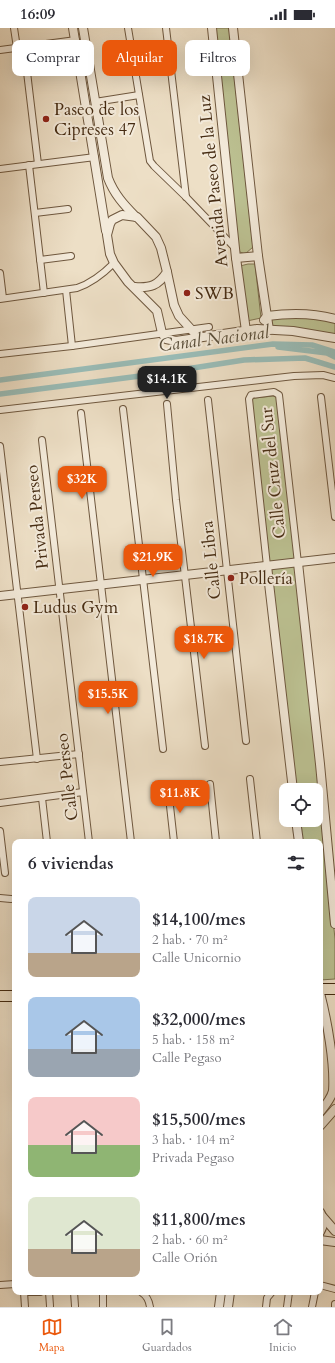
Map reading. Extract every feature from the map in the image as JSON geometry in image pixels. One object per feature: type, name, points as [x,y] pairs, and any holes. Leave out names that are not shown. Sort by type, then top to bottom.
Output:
[{"type":"main road","points":[[323,989],[335,989]]},
{"type":"main road","points":[[0,996],[12,996]]},
{"type":"street","points":[[14,28],[16,40]]},
{"type":"street","points":[[73,28],[76,40]]},
{"type":"street","points":[[83,28],[108,178],[124,205],[156,237],[161,248],[174,305],[179,316],[199,338]]},
{"type":"street","points":[[128,28],[149,156],[154,166],[235,248]]},
{"type":"street","points":[[166,28],[186,197]]},
{"type":"street","name":"Avenida Paseo de la Luz","points":[[212,28],[236,258],[246,331]]},
{"type":"street","points":[[233,28],[258,256],[269,330]]},
{"type":"street","points":[[0,50],[12,49]]},
{"type":"street","points":[[27,76],[38,164]]},
{"type":"street","points":[[82,76],[110,254],[114,263],[128,282],[135,287],[157,311],[162,333],[166,340],[170,341],[199,338],[257,329],[294,331],[335,338]]},
{"type":"street","points":[[95,102],[139,95]]},
{"type":"street","points":[[0,169],[95,157]]},
{"type":"street","points":[[29,165],[44,293]]},
{"type":"street","points":[[35,214],[68,209]]},
{"type":"street","points":[[107,235],[110,224],[117,216],[127,215],[136,217]]},
{"type":"street","points":[[40,260],[71,256]]},
{"type":"street","points":[[236,258],[258,256]]},
{"type":"street","points":[[0,273],[2,298],[66,290],[88,285],[96,280],[114,263]]},
{"type":"street","points":[[135,287],[143,288],[152,286],[162,281],[167,272]]},
{"type":"street","points":[[66,290],[72,346]]},
{"type":"street","points":[[267,316],[312,315],[335,319]]},
{"type":"street","points":[[257,329],[267,316]]},
{"type":"street","points":[[0,354],[72,346],[209,326]]},
{"type":"street","points":[[0,410],[294,376],[323,375],[335,378]]},
{"type":"street","name":"Calle Cruz del Sur","points":[[292,783],[249,399],[251,395],[274,392],[279,395],[320,764],[335,924]]},
{"type":"street","points":[[321,397],[335,518]]},
{"type":"street","name":"Calle Libra","points":[[208,400],[246,741]]},
{"type":"street","points":[[167,404],[205,746]]},
{"type":"street","points":[[123,409],[163,749]]},
{"type":"street","points":[[81,413],[131,839]]},
{"type":"street","name":"Privada Perseo","points":[[42,440],[59,590]]},
{"type":"street","points":[[0,446],[37,759]]},
{"type":"street","points":[[0,596],[335,558]]},
{"type":"street","name":"Calle Perseo","points":[[59,590],[89,839]]},
{"type":"street","points":[[0,762],[79,754]]},
{"type":"street","points":[[250,779],[257,839]]},
{"type":"street","points":[[210,784],[216,839]]},
{"type":"street","points":[[168,788],[174,839]]},
{"type":"street","points":[[0,803],[83,792]]},
{"type":"street","points":[[42,798],[47,839]]},
{"type":"street","points":[[297,827],[299,839]]},
{"type":"street","points":[[0,831],[5,873]]},
{"type":"street","points":[[0,898],[11,899]]},
{"type":"street","points":[[323,1006],[334,1053],[334,1085],[332,1100],[323,1109]]},
{"type":"street","points":[[323,1122],[332,1112]]},
{"type":"street","points":[[323,1216],[335,1231]]},
{"type":"street","points":[[323,1240],[335,1242]]},
{"type":"street","points":[[0,1285],[12,1284]]},
{"type":"street","points":[[323,1286],[335,1289]]},
{"type":"street","points":[[24,1295],[25,1307]]},
{"type":"street","points":[[49,1295],[50,1306]]},
{"type":"street","points":[[74,1295],[75,1306]]},
{"type":"street","points":[[103,1295],[103,1307]]},
{"type":"street","points":[[145,1295],[150,1302],[150,1307]]},
{"type":"street","points":[[219,1307],[221,1295]]},
{"type":"street","points":[[228,1307],[230,1295]]},
{"type":"street","points":[[266,1307],[267,1298],[270,1295]]},
{"type":"street","points":[[287,1307],[289,1295]]},
{"type":"street","points":[[312,1307],[314,1295]]},
{"type":"green space","points":[[213,28],[229,28],[230,40],[214,40]]},
{"type":"green space","points":[[218,76],[234,76],[253,247],[245,254],[236,249]]},
{"type":"green space","points":[[255,264],[261,318],[247,321],[240,266]]},
{"type":"green space","points":[[277,317],[312,318],[335,322],[335,336],[270,326],[270,319]]},
{"type":"green space","points":[[273,396],[277,397],[298,570],[319,783],[293,783],[250,400]]},
{"type":"green space","points":[[323,819],[335,939],[335,979],[323,980],[323,839],[301,839],[299,827],[323,827]]},
{"type":"waterway","name":"Canal Nacional","points":[[0,380],[273,344],[312,345],[335,352]]},
{"type":"waterway","name":"Canal Nacional","points":[[278,347],[327,353],[335,357]]},
{"type":"waterway","name":"Canal Nacional","points":[[0,394],[148,375],[244,360],[305,358],[335,367]]},
{"type":"place","name":"Paseo de los Cipreses 47","points":[[46,119]]},
{"type":"place","name":"SWB","points":[[187,293]]},
{"type":"place","name":"Pollería","points":[[231,578]]},
{"type":"place","name":"Ludus Gym","points":[[25,607]]}]
